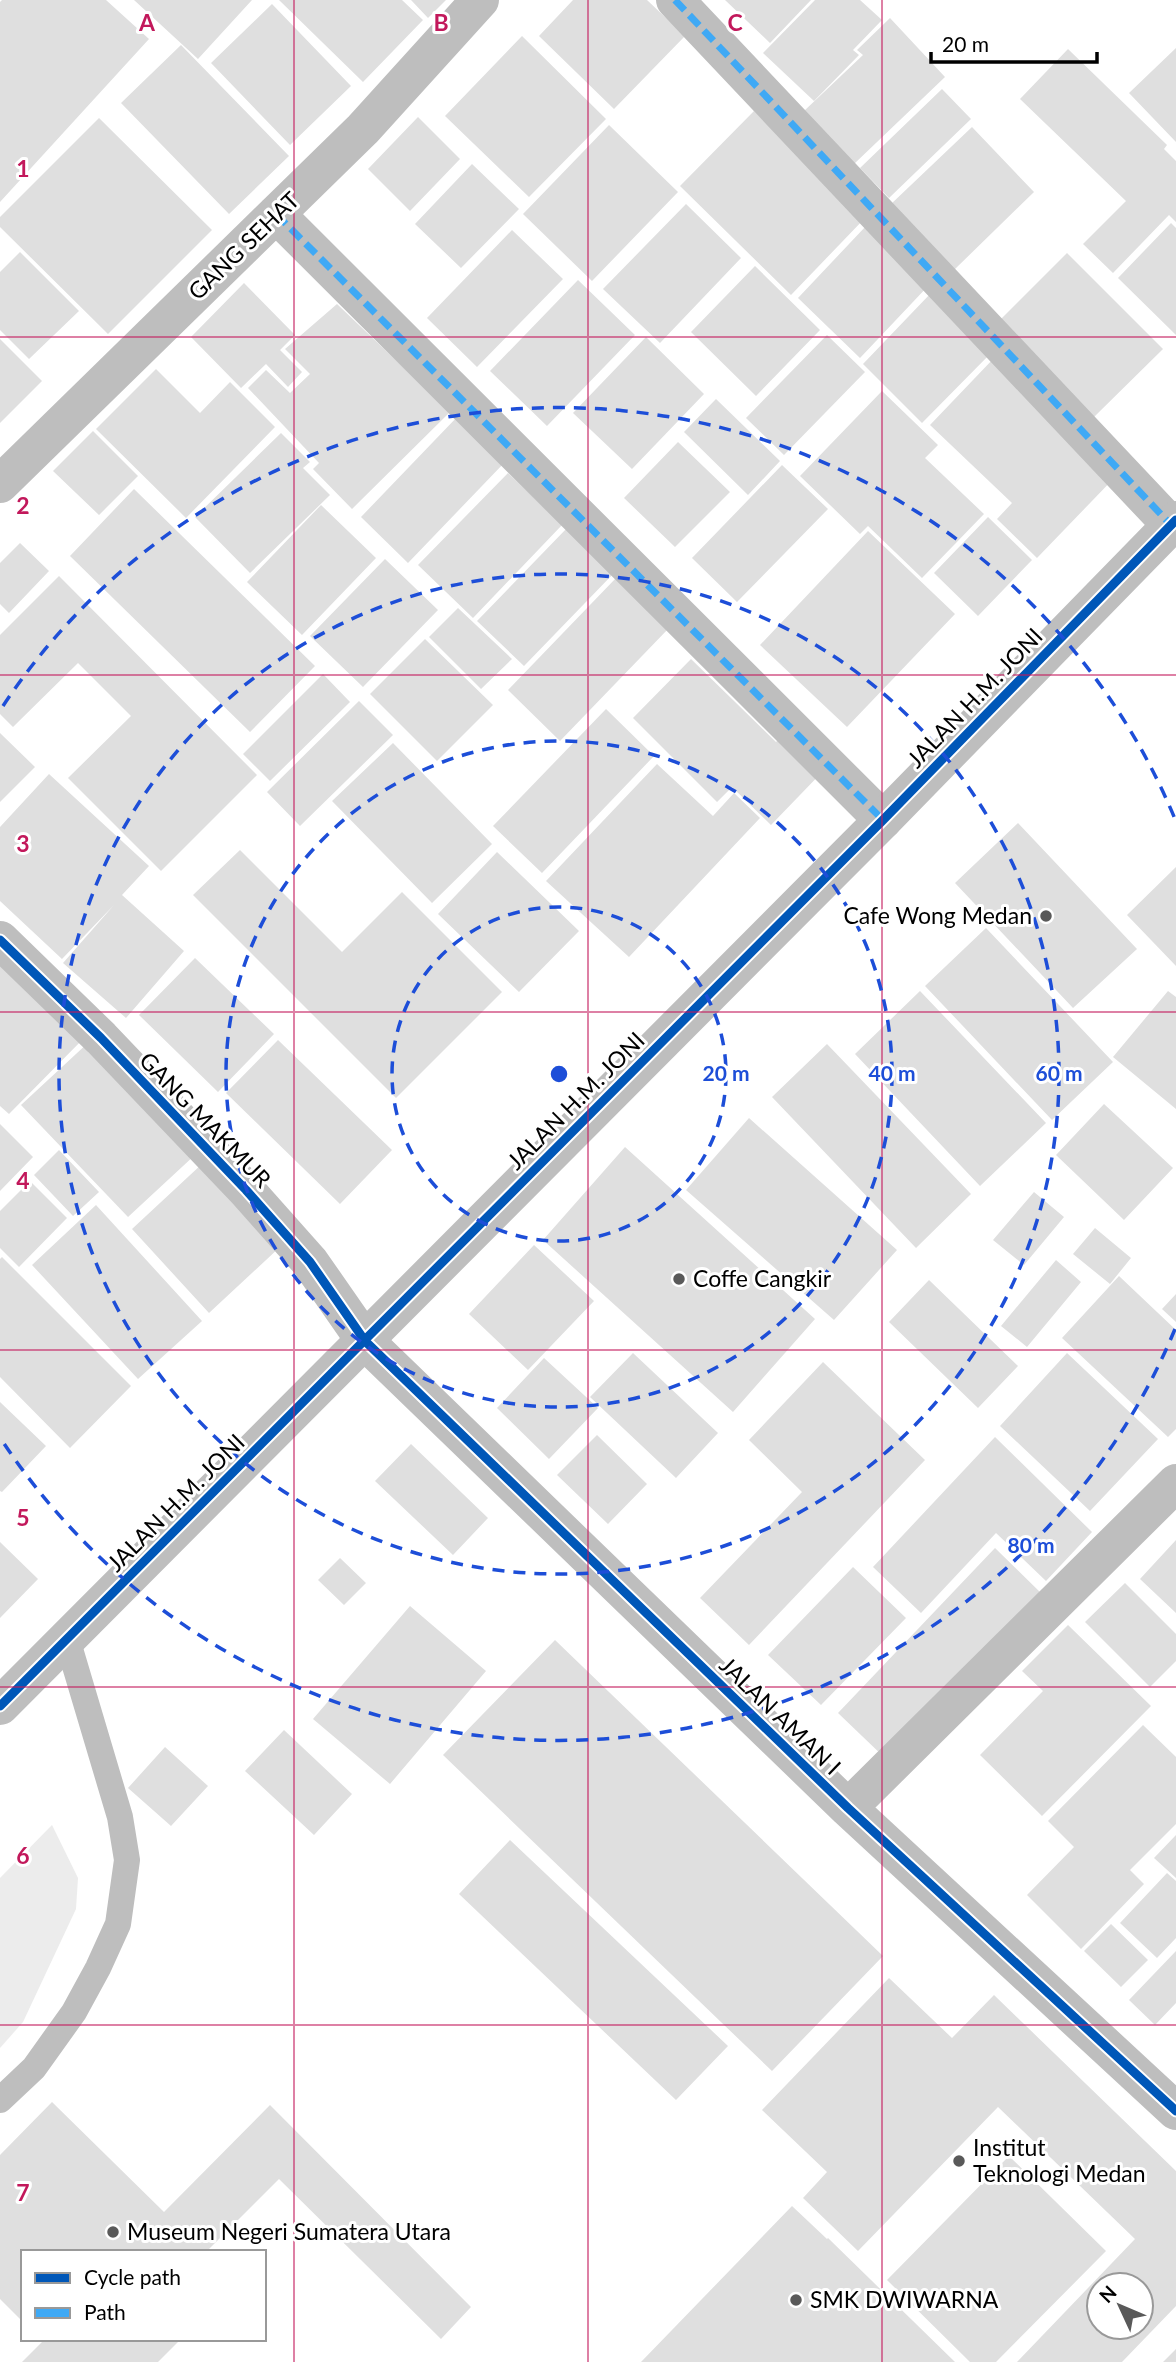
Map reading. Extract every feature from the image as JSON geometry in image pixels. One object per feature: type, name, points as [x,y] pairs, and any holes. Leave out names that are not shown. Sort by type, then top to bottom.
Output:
[{"type":"street","name":"GANG SEHAT","points":[[0,484],[363,129],[480,0]]},
{"type":"street","points":[[675,0],[1173,522]]},
{"type":"street","points":[[276,214],[883,820]]},
{"type":"street","name":"JALAN H.M. JONI","points":[[0,1706],[883,820],[1173,522]]},
{"type":"street","name":"GANG MAKMUR","points":[[0,940],[101,1038],[246,1190],[310,1262],[365,1341]]},
{"type":"street","name":"JALAN AMAN I","points":[[365,1341],[848,1808],[1176,2111]]},
{"type":"street","points":[[848,1808],[1176,1483]]},
{"type":"lane","points":[[0,2099],[34,2068],[74,2011],[99,1968],[118,1924],[127,1860],[120,1817],[67,1639]]},
{"type":"shaded area","points":[[52,1825],[78,1878],[76,1909],[23,2022],[0,2048],[0,1878]]},
{"type":"building","points":[[106,0],[149,39],[0,202],[0,2]]},
{"type":"building","points":[[134,0],[252,0],[198,59]]},
{"type":"building","points":[[279,0],[402,0],[423,20],[363,82]]},
{"type":"building","points":[[411,0],[446,0],[428,18]]},
{"type":"building","points":[[573,0],[647,0],[685,36],[614,109],[539,36]]},
{"type":"building","points":[[725,0],[811,0],[770,43]]},
{"type":"building","points":[[815,0],[860,0],[882,20],[853,50],[859,55],[814,101],[763,53]]},
{"type":"building","points":[[272,4],[351,86],[290,145],[211,63]]},
{"type":"building","points":[[890,18],[945,77],[854,164],[804,111],[863,55],[857,50]]},
{"type":"building","points":[[522,36],[606,119],[529,197],[445,116]]},
{"type":"building","points":[[181,45],[289,156],[229,214],[121,103]]},
{"type":"building","points":[[1176,48],[1176,142],[1129,93]]},
{"type":"building","points":[[1068,49],[1167,145],[1164,149],[1176,161],[1176,222],[1169,215],[1113,273],[1083,244],[1126,201],[1020,99]]},
{"type":"building","points":[[942,89],[971,119],[889,198],[860,168]]},
{"type":"building","points":[[754,111],[865,218],[791,295],[680,186]]},
{"type":"building","points":[[418,117],[460,159],[410,211],[368,169]]},
{"type":"building","points":[[99,118],[212,230],[108,334],[0,227],[0,217]]},
{"type":"building","points":[[609,125],[678,192],[592,281],[523,214]]},
{"type":"building","points":[[972,127],[1034,192],[954,270],[890,205]]},
{"type":"building","points":[[472,164],[519,209],[461,268],[415,224]]},
{"type":"building","points":[[686,204],[741,258],[660,343],[603,289]]},
{"type":"building","points":[[1171,223],[1176,228],[1176,335],[1118,278]]},
{"type":"building","points":[[866,226],[929,285],[860,358],[798,298]]},
{"type":"building","points":[[512,230],[563,279],[477,367],[427,318]]},
{"type":"building","points":[[20,252],[79,311],[29,359],[0,330],[0,272]]},
{"type":"building","points":[[1067,253],[1163,349],[1094,417],[998,322]]},
{"type":"building","points":[[755,266],[820,330],[756,396],[691,332]]},
{"type":"building","points":[[578,280],[635,335],[547,426],[490,371]]},
{"type":"building","points":[[244,283],[295,335],[280,350],[302,372],[288,387],[266,364],[241,388],[191,337]]},
{"type":"building","points":[[931,293],[992,352],[922,423],[863,364]]},
{"type":"building","points":[[337,304],[450,412],[352,509],[313,469],[319,463],[248,388],[266,370],[290,393],[310,374],[285,349]]},
{"type":"building","points":[[827,335],[865,372],[784,455],[746,418]]},
{"type":"building","points":[[646,337],[704,394],[632,469],[573,413]]},
{"type":"building","points":[[0,339],[42,381],[0,423]]},
{"type":"building","points":[[995,357],[1118,474],[1037,558],[997,519],[1012,503],[930,425]]},
{"type":"building","points":[[156,369],[200,413],[230,382],[275,427],[186,518],[96,429]]},
{"type":"building","points":[[882,391],[938,445],[925,458],[984,514],[922,578],[868,526],[860,534],[800,476]]},
{"type":"building","points":[[716,399],[780,461],[748,495],[684,432]]},
{"type":"building","points":[[458,416],[505,462],[408,563],[361,517]]},
{"type":"building","points":[[93,431],[138,476],[99,515],[53,471]]},
{"type":"building","points":[[281,433],[310,462],[303,468],[330,495],[250,573],[195,517]]},
{"type":"building","points":[[678,442],[730,492],[675,547],[624,498]]},
{"type":"building","points":[[782,465],[828,509],[737,602],[692,558]]},
{"type":"building","points":[[508,473],[562,525],[473,618],[418,565]]},
{"type":"building","points":[[134,489],[315,666],[250,732],[70,556]]},
{"type":"building","points":[[321,505],[376,558],[302,635],[247,582]]},
{"type":"building","points":[[988,517],[1032,560],[978,616],[934,573]]},
{"type":"building","points":[[567,528],[614,573],[524,666],[477,621]]},
{"type":"building","points":[[868,531],[955,614],[847,727],[760,645]]},
{"type":"building","points":[[20,543],[49,571],[9,613],[0,604],[0,563]]},
{"type":"building","points":[[385,559],[438,610],[363,687],[310,636]]},
{"type":"building","points":[[59,576],[257,775],[161,871],[68,778],[131,716],[78,663],[13,727],[0,714],[0,635]]},
{"type":"building","points":[[616,578],[669,628],[560,741],[508,690]]},
{"type":"building","points":[[458,608],[512,659],[481,689],[429,637]]},
{"type":"building","points":[[425,639],[493,705],[437,761],[370,694]]},
{"type":"building","points":[[691,659],[776,742],[788,730],[827,767],[771,825],[732,787],[717,802],[633,718]]},
{"type":"building","points":[[323,674],[350,702],[270,781],[243,754]]},
{"type":"building","points":[[359,701],[393,735],[300,826],[267,792]]},
{"type":"building","points":[[606,709],[654,756],[542,873],[493,826]]},
{"type":"building","points":[[0,733],[35,767],[0,802]]},
{"type":"building","points":[[393,743],[492,844],[432,903],[332,801]]},
{"type":"building","points":[[657,764],[713,816],[734,793],[760,818],[629,957],[546,881]]},
{"type":"building","points":[[49,774],[149,866],[122,895],[184,951],[126,1018],[63,963],[114,905],[62,959],[0,901],[0,827]]},
{"type":"building","name":"Cafe Wong Medan","points":[[1018,823],[1137,949],[1073,1008],[955,883]]},
{"type":"building","points":[[240,850],[342,952],[402,892],[502,992],[396,1098],[193,895]]},
{"type":"building","points":[[497,852],[579,931],[519,992],[438,914]]},
{"type":"building","points":[[1176,867],[1176,966],[1127,915]]},
{"type":"building","points":[[986,928],[1113,1062],[1052,1120],[925,986]]},
{"type":"building","points":[[0,948],[88,1034],[9,1114],[0,1106]]},
{"type":"building","points":[[195,958],[274,1034],[218,1092],[139,1015]]},
{"type":"building","points":[[920,991],[1046,1123],[980,1186],[855,1054]]},
{"type":"building","points":[[1168,991],[1176,997],[1176,1109],[1113,1057]]},
{"type":"building","points":[[278,1040],[392,1150],[340,1204],[226,1093]]},
{"type":"building","points":[[90,1041],[196,1154],[128,1217],[21,1105]]},
{"type":"building","points":[[827,1044],[971,1194],[916,1248],[772,1097]]},
{"type":"building","points":[[1104,1104],[1173,1168],[1124,1220],[1056,1155]]},
{"type":"building","points":[[749,1118],[897,1250],[834,1320],[686,1190]]},
{"type":"building","points":[[0,1124],[33,1157],[0,1191]]},
{"type":"building","name":"Coffe Cangkir","points":[[625,1147],[815,1319],[733,1412],[543,1240]]},
{"type":"building","points":[[59,1150],[99,1192],[73,1216],[34,1175]]},
{"type":"building","points":[[203,1163],[281,1246],[209,1313],[132,1229]]},
{"type":"building","points":[[30,1181],[67,1218],[19,1267],[0,1248],[0,1211]]},
{"type":"building","points":[[1034,1192],[1064,1217],[1024,1265],[993,1240]]},
{"type":"building","points":[[96,1205],[202,1321],[138,1379],[32,1265]]},
{"type":"building","points":[[1095,1228],[1131,1258],[1110,1284],[1073,1254]]},
{"type":"building","points":[[534,1245],[594,1301],[528,1370],[469,1314]]},
{"type":"building","points":[[2,1257],[131,1386],[70,1448],[0,1377]]},
{"type":"building","points":[[1056,1260],[1081,1282],[1027,1347],[1001,1326]]},
{"type":"building","points":[[1119,1276],[1176,1330],[1176,1429],[1168,1437],[1062,1338]]},
{"type":"building","points":[[929,1280],[1018,1366],[978,1408],[889,1322]]},
{"type":"building","points":[[1176,1294],[1176,1322],[1162,1309]]},
{"type":"building","points":[[633,1353],[718,1433],[676,1478],[590,1397]]},
{"type":"building","points":[[1067,1353],[1158,1439],[1090,1511],[1000,1426]]},
{"type":"building","points":[[544,1358],[598,1408],[549,1459],[497,1408]]},
{"type":"building","points":[[823,1362],[925,1460],[749,1645],[700,1598],[802,1492],[749,1440]]},
{"type":"building","points":[[0,1402],[46,1446],[2,1492],[0,1491]]},
{"type":"building","points":[[597,1435],[647,1484],[608,1524],[557,1475]]},
{"type":"building","points":[[995,1437],[1092,1532],[1046,1581],[996,1533],[921,1613],[873,1567]]},
{"type":"building","points":[[411,1444],[488,1518],[453,1555],[375,1481]]},
{"type":"building","points":[[1176,1540],[1176,1613],[1140,1579]]},
{"type":"building","points":[[0,1542],[38,1579],[0,1618]]},
{"type":"building","points":[[995,1548],[1043,1595],[886,1759],[838,1713]]},
{"type":"building","points":[[340,1558],[366,1583],[344,1605],[318,1580]]},
{"type":"building","points":[[853,1567],[906,1618],[821,1705],[768,1655]]},
{"type":"building","points":[[1125,1583],[1176,1634],[1176,1661],[1150,1687],[1085,1622]]},
{"type":"building","points":[[410,1606],[486,1671],[390,1784],[313,1719]]},
{"type":"building","points":[[1068,1625],[1151,1706],[1042,1816],[980,1755],[1043,1691],[1022,1671]]},
{"type":"building","points":[[555,1640],[883,1956],[772,2071],[443,1755]]},
{"type":"building","points":[[1143,1725],[1176,1757],[1176,1824],[1130,1870],[1144,1884],[1081,1949],[1027,1895],[1074,1847],[1048,1821]]},
{"type":"building","points":[[284,1730],[352,1794],[314,1835],[245,1771]]},
{"type":"building","points":[[165,1747],[208,1786],[171,1826],[128,1788]]},
{"type":"building","points":[[1176,1835],[1176,1878],[1154,1858]]},
{"type":"building","points":[[510,1840],[728,2046],[676,2100],[459,1894]]},
{"type":"building","points":[[1167,1873],[1176,1881],[1176,1938],[1157,1958],[1120,1923]]},
{"type":"building","points":[[1111,1924],[1148,1960],[1121,1987],[1084,1951]]},
{"type":"building","points":[[1176,1951],[1176,2003],[1155,2025],[1129,2000]]},
{"type":"building","name":"Institut Teknologi Medan","points":[[889,1978],[952,2038],[994,1995],[1176,2171],[1176,2306],[1155,2328],[1155,2271],[1104,2271],[1135,2239],[998,2107],[858,2251],[803,2198],[827,2172],[762,2110]]},
{"type":"building","name":"Museum Negeri Sumatera Utara","points":[[52,2102],[164,2212],[270,2105],[471,2307],[441,2339],[279,2179],[208,2250],[21,2250],[21,2320],[0,2299],[0,2155]]},
{"type":"building","name":"Institut Teknologi Medan","points":[[1009,2156],[1106,2251],[996,2362],[970,2362],[887,2280]]},
{"type":"building","name":"SMK DWIWARNA","points":[[792,2206],[828,2238],[955,2362],[641,2362]]},
{"type":"building","name":"Institut Teknologi Medan","points":[[1085,2291],[1085,2341],[1142,2341],[1122,2362],[1017,2362]]},
{"type":"building","points":[[43,2341],[179,2341],[158,2362],[22,2362]]},
{"type":"building","points":[[1176,2349],[1176,2362],[1163,2362]]},
{"type":"marked path","points":[[675,0],[1171,525]]},
{"type":"marked path","points":[[276,214],[883,820]]},
{"type":"cycle path","points":[[0,1706],[883,820],[1176,520]]},
{"type":"cycle path","points":[[0,940],[101,1038],[246,1190],[310,1262],[365,1341],[848,1808],[1176,2111]]},
{"type":"place","name":"Cafe Wong Medan","points":[[1046,916]]},
{"type":"place","name":"Coffe Cangkir","points":[[679,1279]]},
{"type":"place","name":"Institut Teknologi Medan","points":[[959,2161]]},
{"type":"place","name":"Museum Negeri Sumatera Utara","points":[[113,2232]]},
{"type":"place","name":"SMK DWIWARNA","points":[[796,2300]]}]
